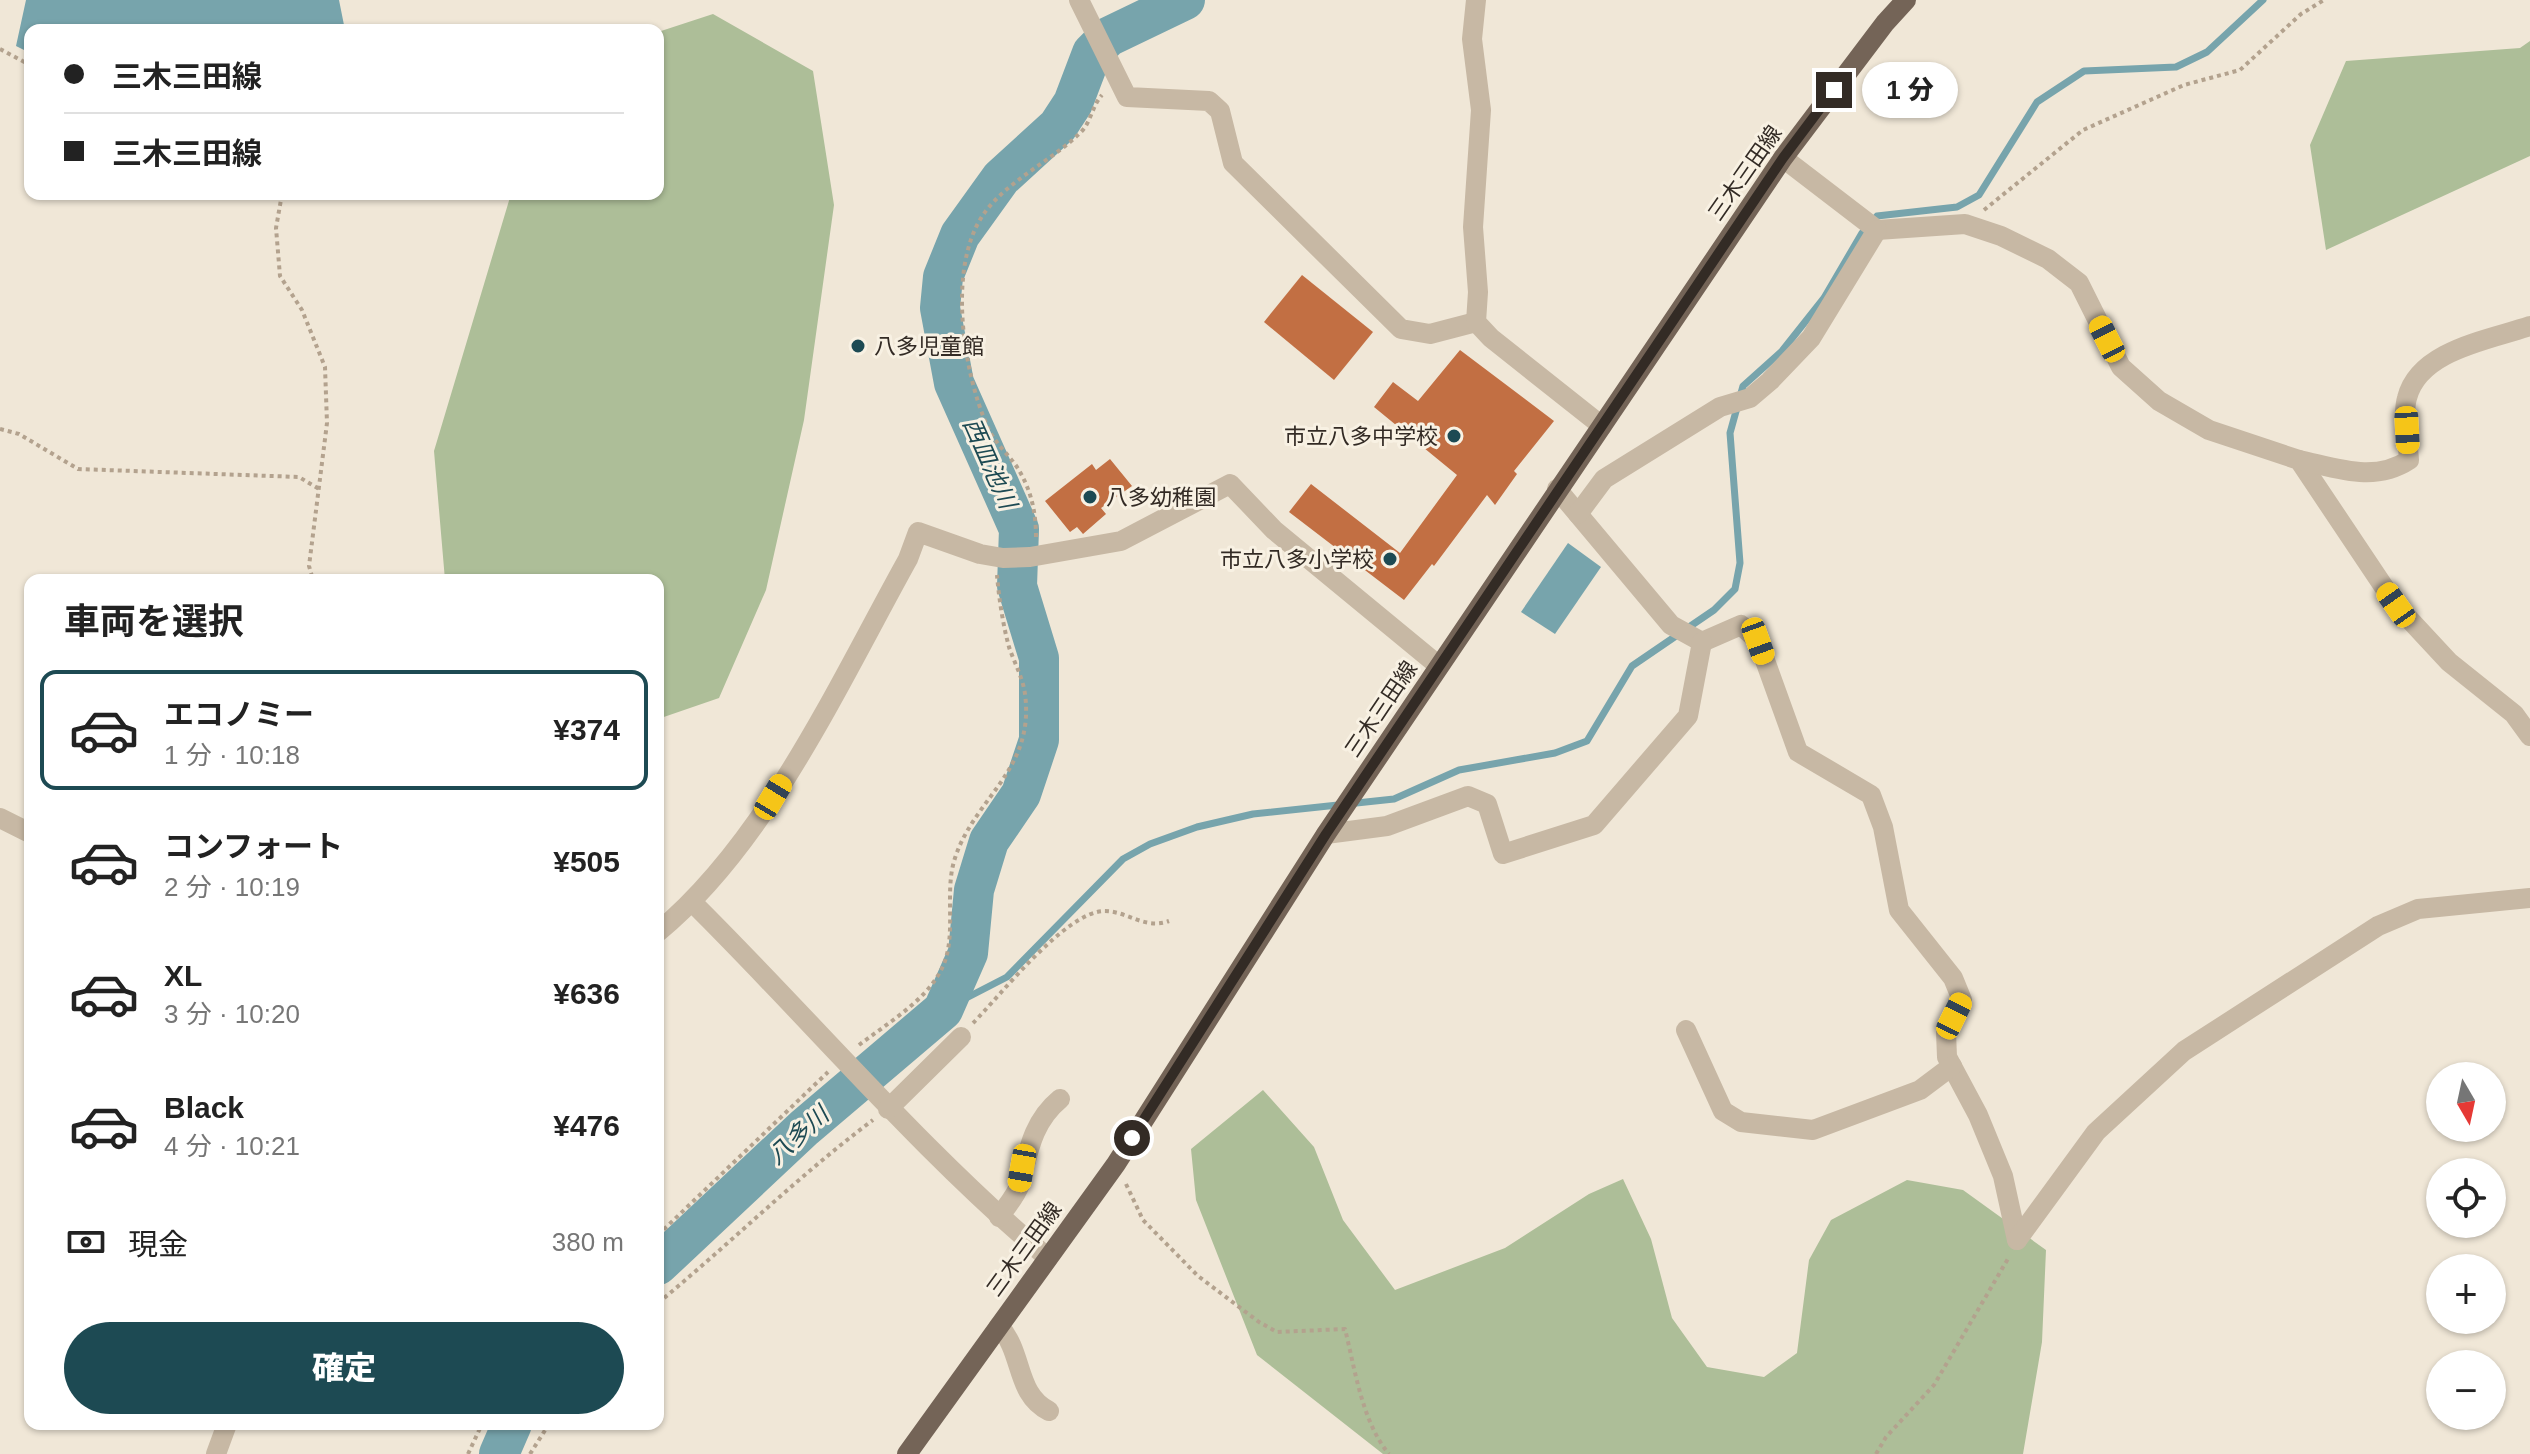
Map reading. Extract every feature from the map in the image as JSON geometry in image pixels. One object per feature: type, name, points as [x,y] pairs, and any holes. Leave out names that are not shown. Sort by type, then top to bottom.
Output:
[{"type":"main road","name":"三木三田線","points":[[907,1454],[1116,1164],[1330,827],[1783,158],[1885,23],[1906,0]]},
{"type":"street","points":[[1079,0],[1127,97],[1209,101],[1220,111],[1233,163],[1401,329],[1430,334],[1476,322]]},
{"type":"street","points":[[1476,0],[1472,39],[1481,110],[1473,227],[1478,292],[1476,322],[1491,338],[1602,426]]},
{"type":"street","points":[[1783,158],[1877,230],[1965,224],[2025,248],[2079,283],[2121,367],[2159,401],[2209,430],[2299,460],[2375,474],[2396,468],[2409,460],[2406,400],[2416,375],[2430,363],[2530,326]]},
{"type":"street","points":[[1578,514],[1604,479],[1720,407],[1750,398],[1770,381],[1811,338],[1877,230]]},
{"type":"street","points":[[2299,460],[2396,605],[2449,662],[2514,714],[2530,736]]},
{"type":"street","points":[[664,927],[693,903],[760,818],[901,571],[918,532],[999,558],[1033,556],[1121,541],[1230,484],[1274,530],[1439,666]]},
{"type":"street","points":[[1557,489],[1671,625],[1702,642]]},
{"type":"street","points":[[1702,642],[1741,625],[1758,641],[1798,752],[1871,795],[1883,827],[1899,910],[1953,978],[1962,1000],[1946,1032],[1947,1057],[1978,1115],[2003,1176],[2017,1240]]},
{"type":"street","points":[[1330,827],[1387,826],[1468,796],[1487,804],[1503,854],[1594,825],[1688,716],[1702,642]]},
{"type":"street","points":[[0,818],[24,830]]},
{"type":"street","points":[[2017,1240],[2096,1132],[2184,1051],[2378,926],[2418,909],[2530,898]]},
{"type":"street","points":[[693,903],[771,981],[883,1104],[999,1217],[1048,1258]]},
{"type":"street","points":[[1686,1030],[1723,1111],[1741,1122],[1813,1130],[1920,1090],[1952,1066]]},
{"type":"street","points":[[883,1104],[961,1037]]},
{"type":"street","points":[[999,1217],[1019,1188],[1026,1148],[1052,1106],[1060,1099]]},
{"type":"street","points":[[999,1326],[1012,1340],[1026,1391],[1035,1404],[1049,1411]]},
{"type":"street","points":[[216,1454],[225,1430]]},
{"type":"path","points":[[1965,224],[2083,130],[2184,85],[2240,70],[2301,14],[2324,0]]},
{"type":"path","points":[[0,49],[24,62]]},
{"type":"path","points":[[1033,556],[1036,517],[1030,493],[1017,467],[991,434],[971,377],[962,267],[984,213],[1084,129],[1098,99],[1118,80]]},
{"type":"path","points":[[281,200],[276,228],[280,276],[302,310],[325,367],[327,423],[309,566],[311,574]]},
{"type":"path","points":[[0,429],[19,434],[78,469],[299,477],[319,489]]},
{"type":"path","points":[[664,1229],[911,1004],[940,972],[949,938],[949,896],[954,858],[971,825],[1000,787],[1021,749],[1025,694],[1009,646],[999,558]]},
{"type":"path","points":[[961,1037],[1062,931],[1092,913],[1106,911],[1146,925],[1169,921]]},
{"type":"path","points":[[664,1298],[741,1234],[883,1104]]},
{"type":"path","points":[[1116,1164],[1143,1220],[1198,1276],[1259,1322],[1277,1332],[1345,1329],[1379,1443],[1389,1454]]},
{"type":"path","points":[[1876,1454],[1886,1437],[1934,1385],[2017,1240]]},
{"type":"path","points":[[468,1454],[479,1430]]},
{"type":"path","points":[[530,1454],[545,1430]]},
{"type":"green space","points":[[713,14],[813,71],[834,205],[804,420],[766,590],[719,698],[664,717],[664,574],[444,574],[434,451],[509,200],[664,200],[664,30]]},
{"type":"green space","points":[[2530,41],[2530,156],[2326,250],[2310,145],[2346,61],[2520,48]]},
{"type":"green space","points":[[1263,1090],[1314,1147],[1343,1220],[1395,1290],[1505,1248],[1589,1194],[1623,1179],[1651,1239],[1672,1318],[1707,1367],[1764,1377],[1797,1353],[1809,1260],[1831,1220],[1907,1180],[1963,1190],[2046,1250],[2042,1342],[2023,1454],[1383,1454],[1257,1355],[1196,1200],[1191,1149]]},
{"type":"water","points":[[26,0],[339,0],[344,24],[24,24],[24,50],[16,46]]},
{"type":"water","points":[[1568,543],[1601,567],[1555,634],[1521,612]]},
{"type":"building","points":[[1302,275],[1373,332],[1334,380],[1264,322]]},
{"type":"building","points":[[1460,350],[1554,421],[1514,471],[1517,474],[1495,505],[1487,495],[1434,566],[1432,564],[1404,600],[1289,512],[1311,484],[1400,553],[1457,475],[1374,407],[1393,382],[1418,401]]},
{"type":"building","points":[[1110,459],[1132,486],[1101,508],[1106,514],[1083,534],[1077,527],[1070,532],[1045,501],[1092,464],[1096,470]]},
{"type":"waterway","name":"西皿池川","points":[[664,1259],[804,1128],[943,1010],[968,953],[974,890],[989,841],[1021,794],[1039,740],[1039,658],[1017,586],[1019,529],[954,383],[940,308],[943,277],[960,235],[1001,178],[1058,126],[1073,103],[1092,53],[1108,37],[1185,0]]},
{"type":"waterway","points":[[943,1010],[1007,977],[1123,859],[1150,844],[1197,827],[1253,814],[1394,799],[1459,770],[1555,753],[1587,741],[1632,666],[1714,610],[1735,589],[1740,563],[1730,433],[1743,386],[1782,351],[1824,298],[1862,233],[1877,216],[1957,207],[1979,195],[2037,102],[2084,71],[2176,67],[2207,52],[2263,0]]},
{"type":"waterway","name":"八多川","points":[[499,1454],[509,1430]]},
{"type":"place","name":"八多児童館","points":[[858,346]]},
{"type":"place","name":"市立八多中学校","points":[[1454,436]]},
{"type":"place","name":"八多幼稚園","points":[[1090,497]]},
{"type":"place","name":"市立八多小学校","points":[[1390,559]]},
{"type":"route","points":[[1132,1138],[1326,834],[1557,489],[1783,158],[1834,90]]}]
